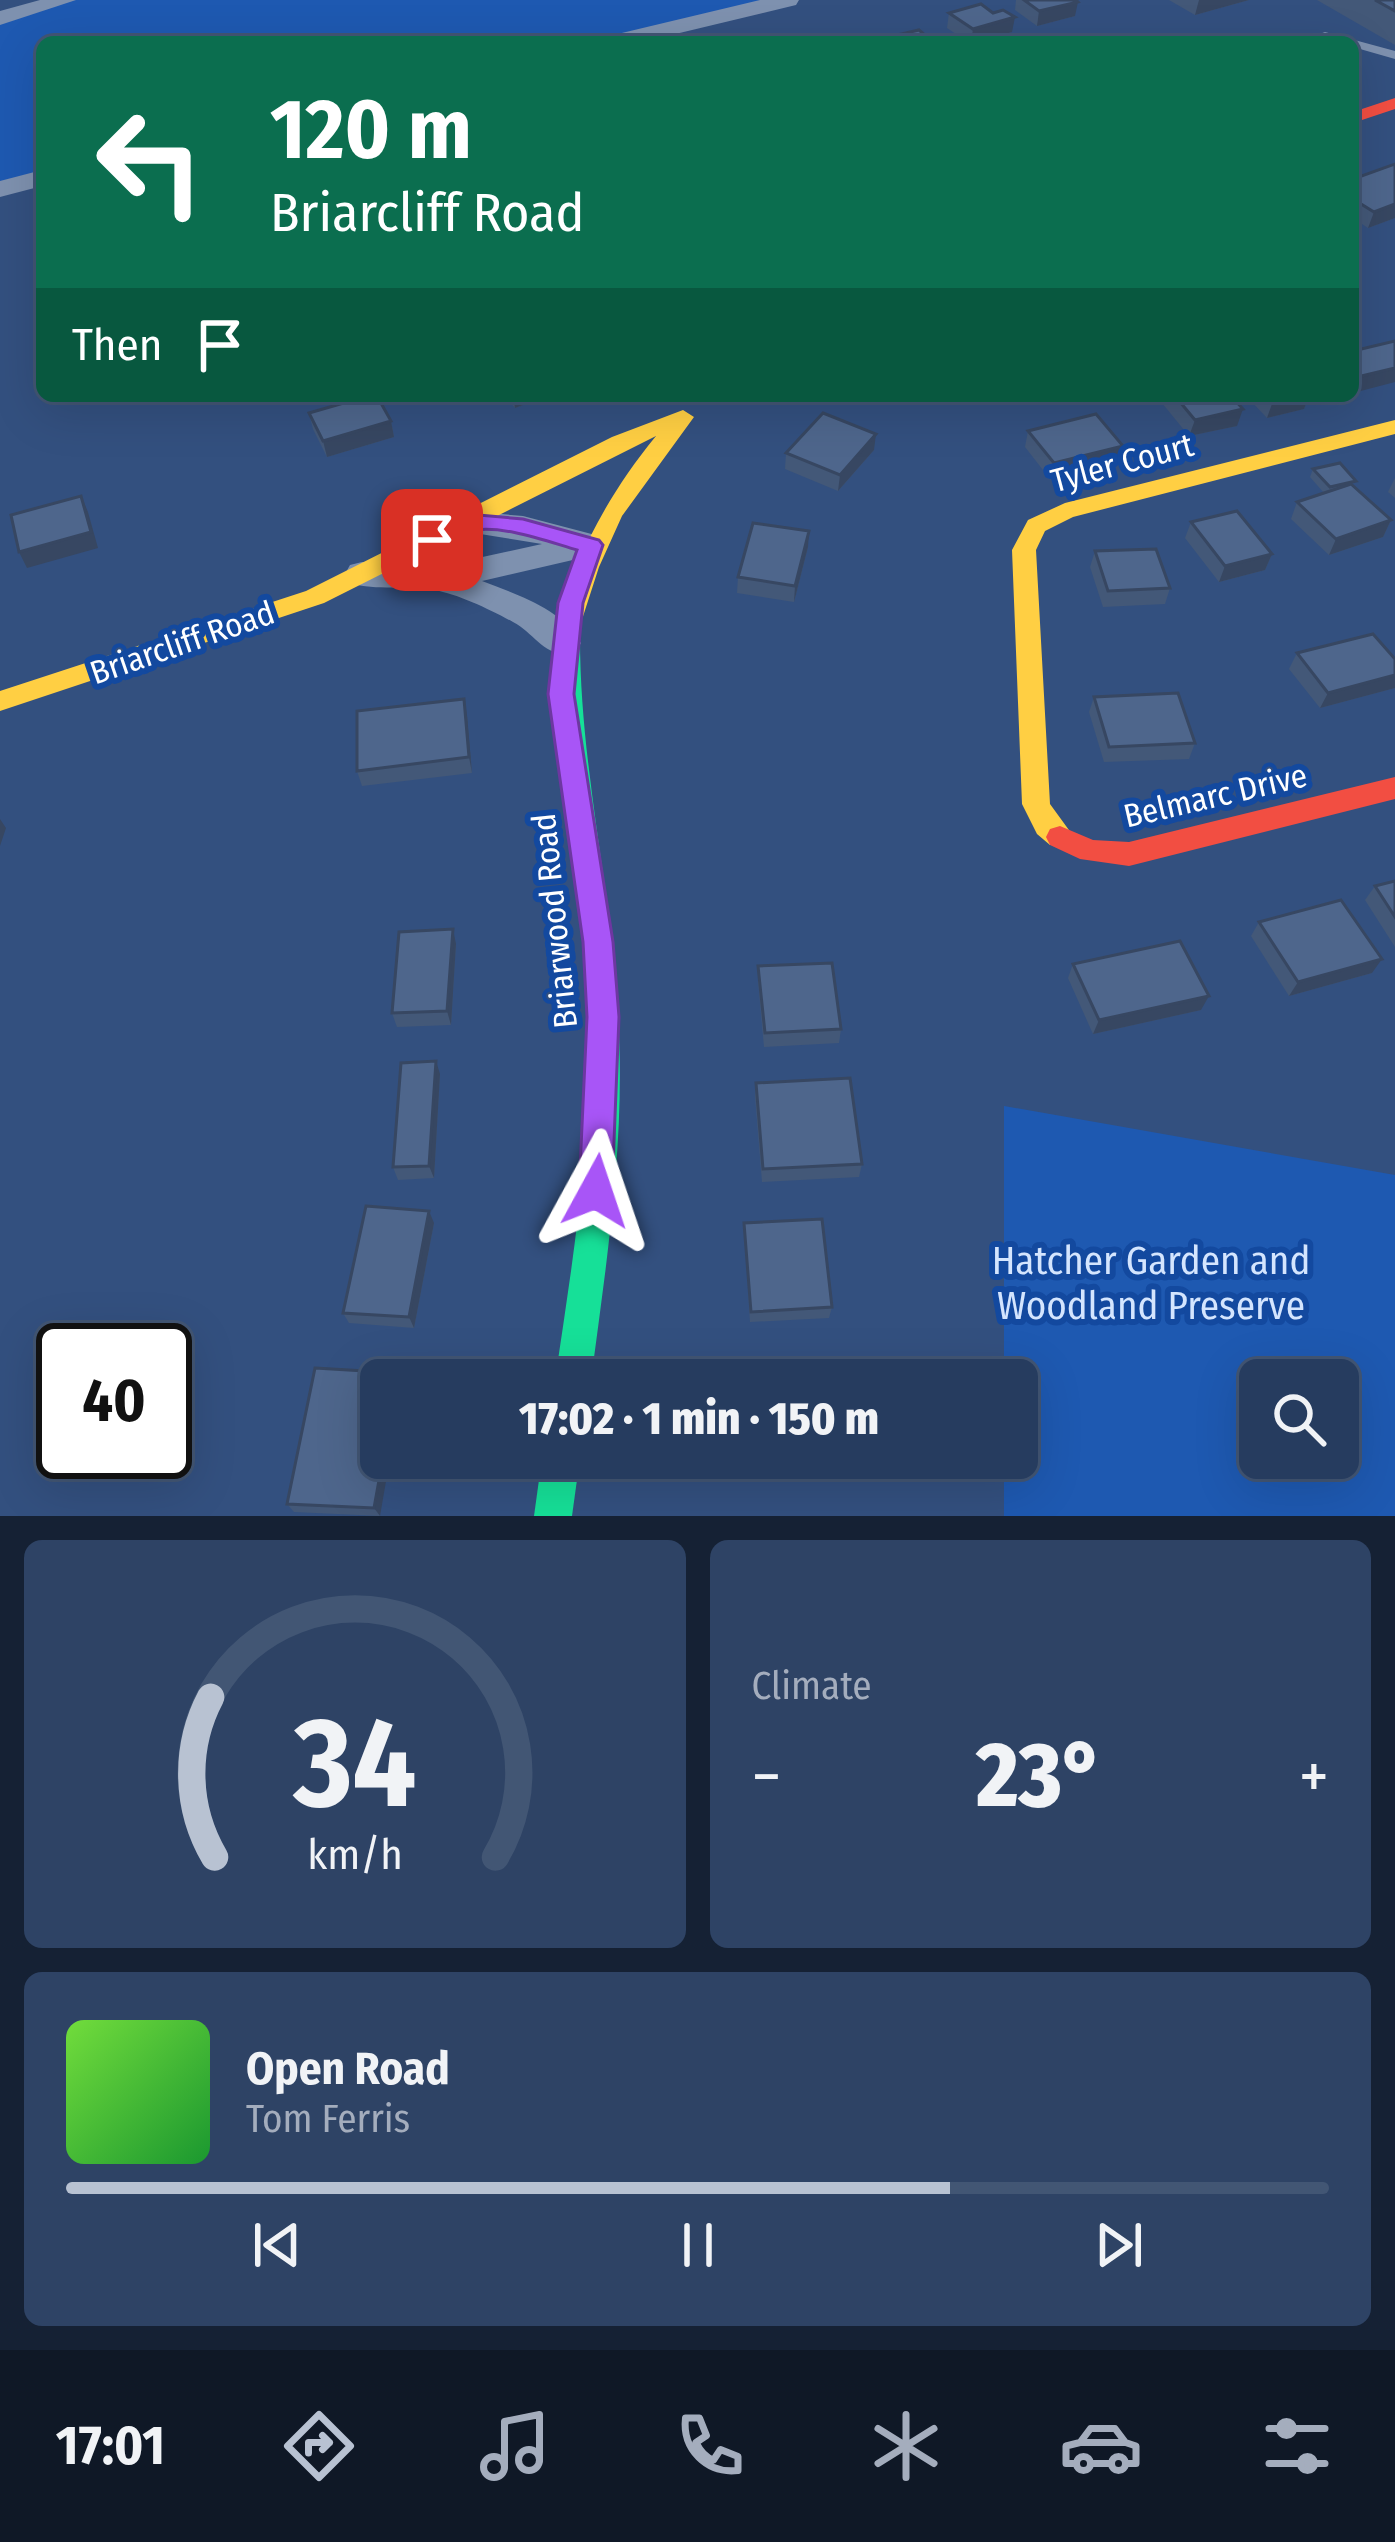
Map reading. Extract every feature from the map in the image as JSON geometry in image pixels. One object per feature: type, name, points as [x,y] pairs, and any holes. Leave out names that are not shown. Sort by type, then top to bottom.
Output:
[{"type":"street","points":[[0,18],[65,0]]},
{"type":"street","points":[[639,36],[788,0]]},
{"type":"street","points":[[1359,116],[1395,104]]},
{"type":"street","points":[[0,189],[36,180]]},
{"type":"street","name":"Briarcliff Road","points":[[0,701],[315,597],[620,442],[683,417],[702,402]]},
{"type":"street","name":"Briarwood Road","points":[[574,1359],[600,1144],[603,1017],[595,905],[561,694],[563,644],[570,603],[612,503],[647,454],[683,417]]},
{"type":"street","name":"Tyler Court","points":[[1053,834],[1040,820],[1036,803],[1024,550],[1036,526],[1065,511],[1395,428]]},
{"type":"street","points":[[467,522],[523,527],[591,545]]},
{"type":"street","name":"Briarcliff Road","points":[[362,574],[441,578],[591,545]]},
{"type":"street","name":"Briarcliff Road","points":[[441,578],[530,614],[563,644]]},
{"type":"street","name":"Belmarc Drive","points":[[1053,834],[1117,855],[1201,839],[1395,788]]},
{"type":"street","points":[[553,1516],[558,1479]]},
{"type":"lane","points":[[1359,45],[1395,55]]},
{"type":"green space","points":[[61,0],[782,0],[633,36],[36,36],[36,180],[0,189],[0,14]]},
{"type":"green space","name":"Hatcher Garden and Woodland Preserve","points":[[1004,1106],[1395,1175],[1395,1516],[1004,1516],[1004,1479],[1038,1479],[1038,1359],[1004,1359]]},
{"type":"building","points":[[1024,0],[1076,0],[1078,2],[1039,11]]},
{"type":"building","points":[[1375,0],[1395,0],[1395,11]]},
{"type":"building","points":[[981,4],[993,13],[1003,10],[1015,17],[973,29],[949,13]]},
{"type":"building","points":[[919,30],[926,36],[893,36]]},
{"type":"building","points":[[1395,164],[1395,204],[1374,212],[1359,203],[1359,177]]},
{"type":"building","points":[[1395,341],[1395,368],[1359,377],[1359,350]]},
{"type":"building","points":[[347,402],[380,402],[391,421],[323,441],[309,413]]},
{"type":"building","points":[[1180,402],[1237,402],[1243,409],[1195,420]]},
{"type":"building","points":[[823,413],[876,434],[840,475],[786,453]]},
{"type":"building","points":[[1096,414],[1123,446],[1054,463],[1028,431]]},
{"type":"building","points":[[1340,463],[1356,481],[1330,487],[1313,469]]},
{"type":"building","points":[[1351,484],[1391,520],[1336,539],[1297,502]]},
{"type":"building","points":[[81,496],[91,532],[19,552],[11,515]]},
{"type":"building","points":[[1237,511],[1272,554],[1225,566],[1191,522]]},
{"type":"building","points":[[753,523],[809,531],[795,586],[738,577]]},
{"type":"building","points":[[1156,549],[1170,588],[1108,591],[1095,551]]},
{"type":"building","points":[[1373,634],[1395,659],[1395,675],[1328,693],[1297,653]]},
{"type":"building","points":[[1178,693],[1195,743],[1109,747],[1094,697]]},
{"type":"building","points":[[464,699],[469,757],[357,771],[357,711]]},
{"type":"building","points":[[1395,881],[1395,917],[1375,886]]},
{"type":"building","points":[[1341,900],[1382,959],[1298,982],[1259,922]]},
{"type":"building","points":[[453,929],[447,1011],[392,1013],[399,932]]},
{"type":"building","points":[[1180,941],[1209,996],[1099,1020],[1073,964]]},
{"type":"building","points":[[832,963],[841,1029],[765,1033],[758,966]]},
{"type":"building","points":[[436,1061],[429,1166],[393,1167],[401,1063]]},
{"type":"building","points":[[850,1078],[862,1164],[763,1169],[756,1083]]},
{"type":"building","points":[[366,1206],[429,1211],[409,1317],[343,1313]]},
{"type":"building","points":[[822,1219],[832,1307],[751,1312],[744,1223]]},
{"type":"building","points":[[315,1368],[360,1371],[360,1479],[379,1479],[374,1508],[287,1504]]},
{"type":"traffic: fast","points":[[567,632],[569,729],[599,967],[604,1061],[597,1198],[576,1359]]},
{"type":"traffic: fast","points":[[553,1516],[558,1479]]},
{"type":"traffic: slow","points":[[567,632],[587,567],[610,516],[683,417]]},
{"type":"traffic: slow","points":[[0,701],[315,597],[620,442],[668,423]]},
{"type":"traffic: slow","points":[[1060,837],[1047,826],[1036,804],[1024,550],[1036,526],[1065,511],[1395,427]]},
{"type":"traffic: jam","points":[[1359,116],[1395,103]]},
{"type":"traffic: jam","points":[[1060,837],[1090,851],[1129,854],[1395,788]]},
{"type":"route","points":[[432,540],[467,522],[523,527],[591,545],[570,603],[561,694],[598,942],[603,1017],[596,1191]]}]
